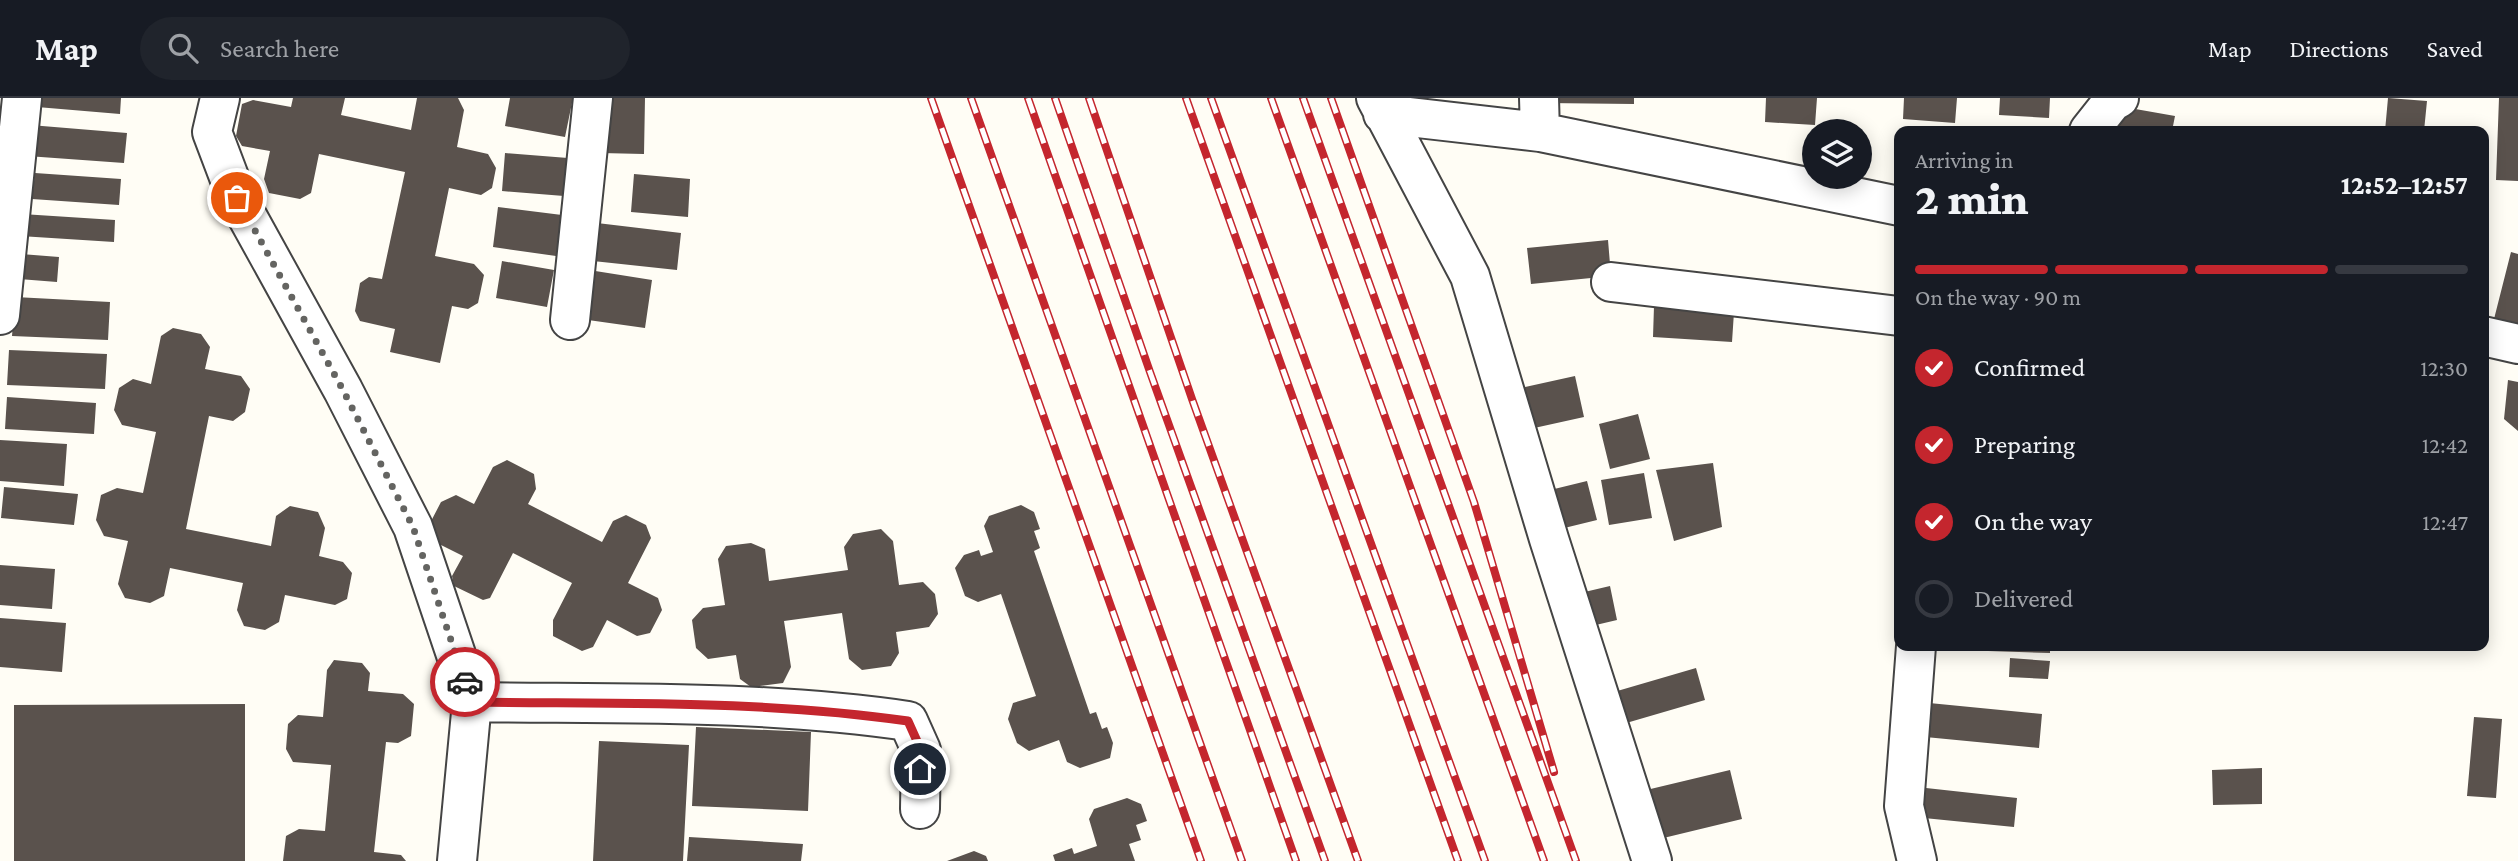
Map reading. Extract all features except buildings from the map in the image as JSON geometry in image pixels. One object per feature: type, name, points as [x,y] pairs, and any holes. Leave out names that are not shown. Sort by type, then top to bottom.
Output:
[{"type":"street","points":[[0,315],[22,98]]},
{"type":"street","points":[[220,98],[212,132],[237,198],[343,390],[413,527],[472,702],[457,861]]},
{"type":"street","points":[[570,320],[593,98]]},
{"type":"street","points":[[2093,126],[2112,102],[2119,98]]},
{"type":"street","points":[[1380,106],[1539,115],[1894,205]]},
{"type":"street","points":[[1380,106],[1470,276],[1549,539],[1652,861]]},
{"type":"street","points":[[1611,282],[1894,315]]},
{"type":"street","points":[[2489,338],[2518,345]]},
{"type":"street","points":[[1916,651],[1904,806],[1917,861]]},
{"type":"street","points":[[472,702],[735,706],[869,715],[908,721],[921,750],[920,809]]},
{"type":"railway","points":[[931,98],[1201,861]]},
{"type":"railway","points":[[971,98],[1242,861]]},
{"type":"railway","points":[[1028,98],[1296,861]]},
{"type":"railway","points":[[1055,98],[1325,861]]},
{"type":"railway","points":[[1089,98],[1192,399],[1358,861]]},
{"type":"railway","points":[[1186,98],[1458,861]]},
{"type":"railway","points":[[1211,98],[1485,861]]},
{"type":"railway","points":[[1271,98],[1544,861]]},
{"type":"railway","points":[[1303,98],[1576,861]]},
{"type":"railway","points":[[1331,98],[1474,502],[1554,772]]},
{"type":"way so far","points":[[237,198],[343,390],[413,527],[465,682]]},
{"type":"route","points":[[465,682],[472,702],[735,706],[869,715],[908,721],[921,750],[920,769]]}]
